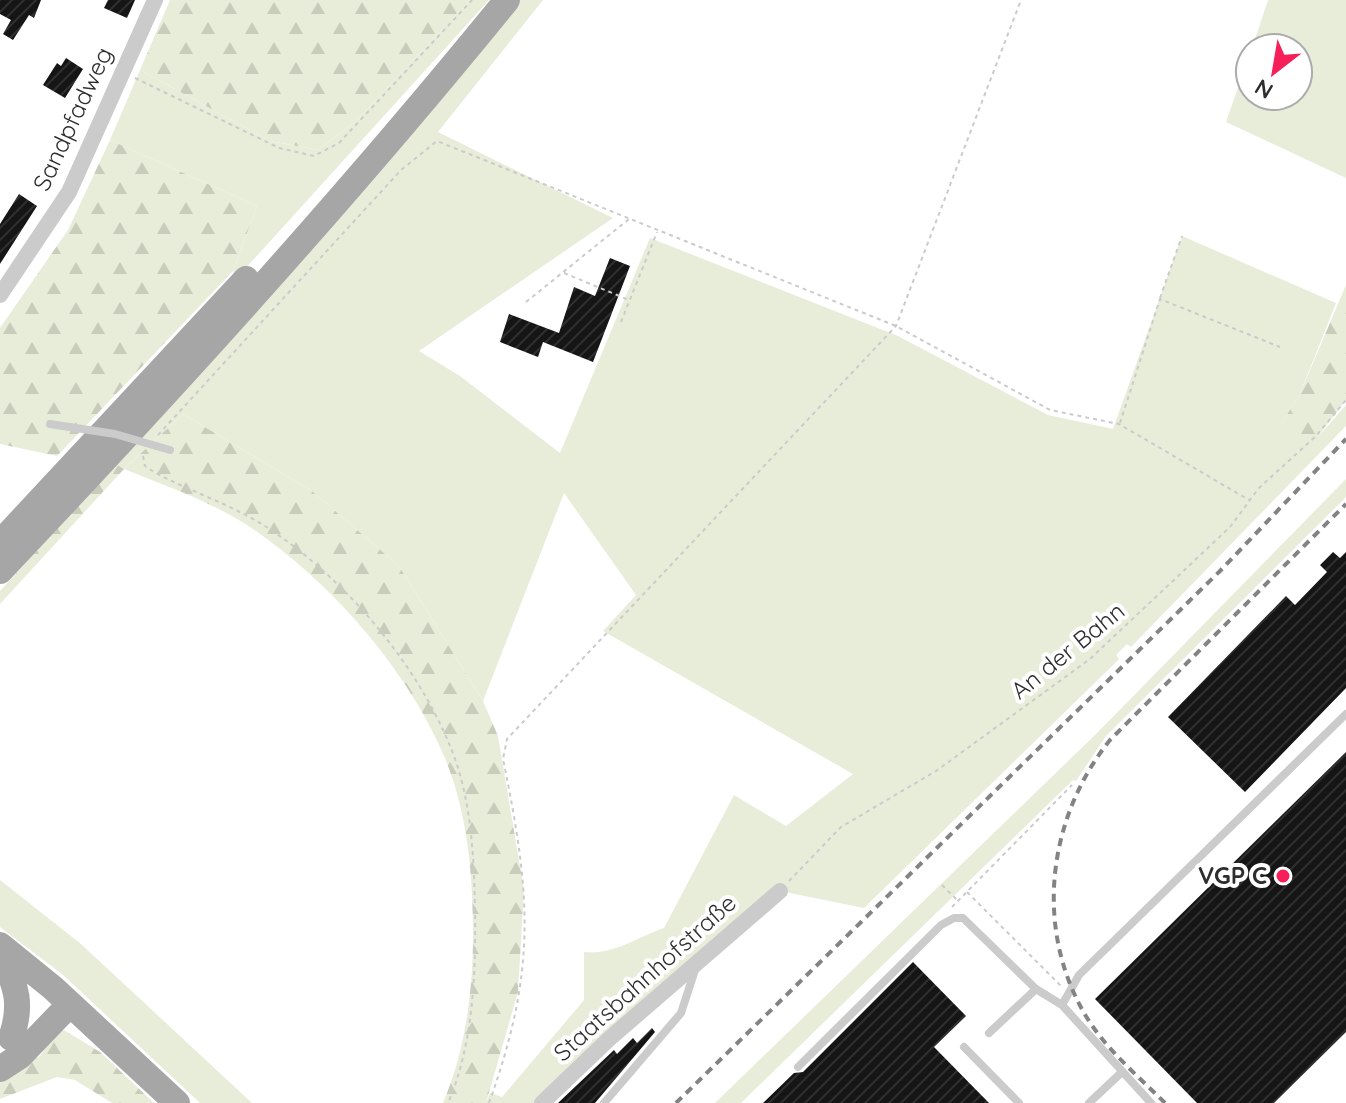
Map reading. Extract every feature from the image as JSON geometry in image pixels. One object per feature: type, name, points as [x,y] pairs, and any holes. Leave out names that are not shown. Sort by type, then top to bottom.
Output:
[{"type":"main road","points":[[0,543],[497,0]]},
{"type":"main road","points":[[0,571],[356,182],[507,0]]},
{"type":"main road","points":[[0,525],[53,487]]},
{"type":"main road","points":[[0,945],[62,996],[177,1103]]},
{"type":"main road","points":[[0,957],[15,984],[19,1004],[6,1042]]},
{"type":"main road","points":[[6,1042],[62,996]]},
{"type":"main road","points":[[0,1069],[20,1056],[62,996]]},
{"type":"street","name":"Sandpfadweg","points":[[0,295],[69,192],[155,0]]},
{"type":"street","name":"Staatsbahnhofstraße","points":[[542,1103],[697,960],[780,891]]},
{"type":"lane","points":[[50,424],[115,434],[170,450]]},
{"type":"lane","points":[[1062,1005],[1079,975],[1346,714]]},
{"type":"lane","points":[[798,1067],[941,925],[954,918],[969,921],[1036,989],[1062,1005],[1151,1103]]},
{"type":"lane","points":[[604,1103],[681,1013],[697,960]]},
{"type":"lane","points":[[989,1033],[1036,989]]},
{"type":"lane","points":[[964,1047],[1019,1103]]},
{"type":"lane","points":[[1089,1103],[1122,1072]]},
{"type":"path","points":[[122,72],[279,148],[314,156],[339,143],[472,0]]},
{"type":"path","points":[[489,1103],[516,1021],[526,935],[526,890],[502,749],[507,739],[896,326],[1021,0]]},
{"type":"path","points":[[151,442],[401,170],[437,141],[896,326],[1050,410],[1119,424],[1249,500]]},
{"type":"path","points":[[526,302],[630,218]]},
{"type":"path","points":[[621,322],[657,231]]},
{"type":"path","points":[[1119,424],[1182,236]]},
{"type":"path","points":[[562,272],[630,300]]},
{"type":"path","points":[[1160,299],[1280,347]]},
{"type":"path","name":"An der Bahn","points":[[780,891],[841,827],[936,771],[1090,659],[1217,541],[1249,500],[1316,436],[1346,400]]},
{"type":"path","points":[[146,449],[143,461],[154,472],[266,527],[319,568],[388,644],[440,724],[454,758],[474,851],[476,975],[469,1022],[448,1103]]},
{"type":"path","points":[[941,925],[958,901],[1072,785]]},
{"type":"path","points":[[942,885],[958,901]]},
{"type":"path","points":[[967,892],[1068,993]]},
{"type":"green space","points":[[170,0],[470,0],[355,122],[318,150],[270,141],[140,70]]},
{"type":"green space","points":[[470,0],[489,0],[235,280],[233,271],[257,206],[110,140],[140,70],[270,141],[318,150],[355,122]]},
{"type":"green space","points":[[518,0],[543,0],[438,132],[613,218],[419,351],[460,376],[560,453],[650,238],[898,336],[1048,415],[1113,429],[1182,236],[1336,303],[1299,396],[1272,438],[1317,438],[1346,405],[1346,426],[1131,647],[1127,644],[1116,655],[1119,659],[1111,667],[864,908],[785,892],[538,1103],[486,1103],[490,1093],[502,1097],[584,1000],[584,952],[615,948],[664,928],[734,795],[786,826],[853,774],[603,631],[636,595],[564,493],[483,701],[399,566],[312,491],[183,414],[124,469],[116,464]]},
{"type":"green space","points":[[1268,0],[1346,0],[1346,178],[1226,122],[1234,99],[1234,112],[1314,112],[1314,32],[1257,32]]},
{"type":"green space","points":[[110,140],[257,206],[233,271],[57,456],[0,444],[0,328],[68,230]]},
{"type":"green space","points":[[1346,285],[1346,400],[1317,438],[1271,439],[1299,396]]},
{"type":"green space","points":[[183,414],[312,491],[399,566],[483,701],[498,736],[524,890],[518,992],[486,1103],[443,1103],[457,1063],[471,978],[473,913],[470,868],[464,824],[453,780],[411,693],[366,632],[340,603],[285,553],[225,512],[124,469]]},
{"type":"green space","points":[[116,464],[124,469],[0,604],[0,591]]},
{"type":"green space","points":[[1346,479],[1346,497],[1106,736],[1076,781],[1073,780],[741,1103],[715,1103],[1097,733]]},
{"type":"green space","points":[[0,880],[81,944],[252,1103],[200,1103],[62,974],[0,927]]},
{"type":"green space","points":[[64,1030],[100,1052],[154,1103],[112,1103],[75,1080],[57,1077],[0,1099],[0,1076],[40,1056],[55,1034]]},
{"type":"building","points":[[0,0],[41,0],[34,18],[29,15],[13,40],[3,34],[11,20],[0,14]]},
{"type":"building","points":[[108,0],[135,0],[127,18],[104,8]]},
{"type":"building","points":[[66,58],[83,69],[65,98],[43,85],[57,63],[61,66]]},
{"type":"building","points":[[19,194],[37,206],[0,264],[0,224]]},
{"type":"building","points":[[610,258],[630,266],[593,362],[543,342],[538,357],[500,342],[509,314],[559,333],[574,287],[595,296]]},
{"type":"building","points":[[1333,552],[1340,558],[1346,552],[1346,688],[1245,792],[1168,717],[1286,596],[1295,605],[1327,572],[1320,565]]},
{"type":"building","name":"VGP C","points":[[1346,752],[1346,1032],[1274,1103],[1197,1103],[1095,999]]},
{"type":"building","points":[[913,962],[966,1016],[934,1047],[989,1103],[763,1103],[794,1073],[803,1072]]},
{"type":"building","points":[[652,1028],[655,1032],[595,1103],[558,1103],[614,1050],[617,1054],[633,1038],[637,1043]]},
{"type":"railway","points":[[676,1103],[1220,571],[1346,439]]},
{"type":"railway","points":[[1165,1103],[1100,1036],[1083,1011],[1068,977],[1058,943],[1054,907],[1055,871],[1062,836],[1073,802],[1089,770],[1110,740],[1346,504]]},
{"type":"place","name":"VGP C","points":[[1283,876]]}]
